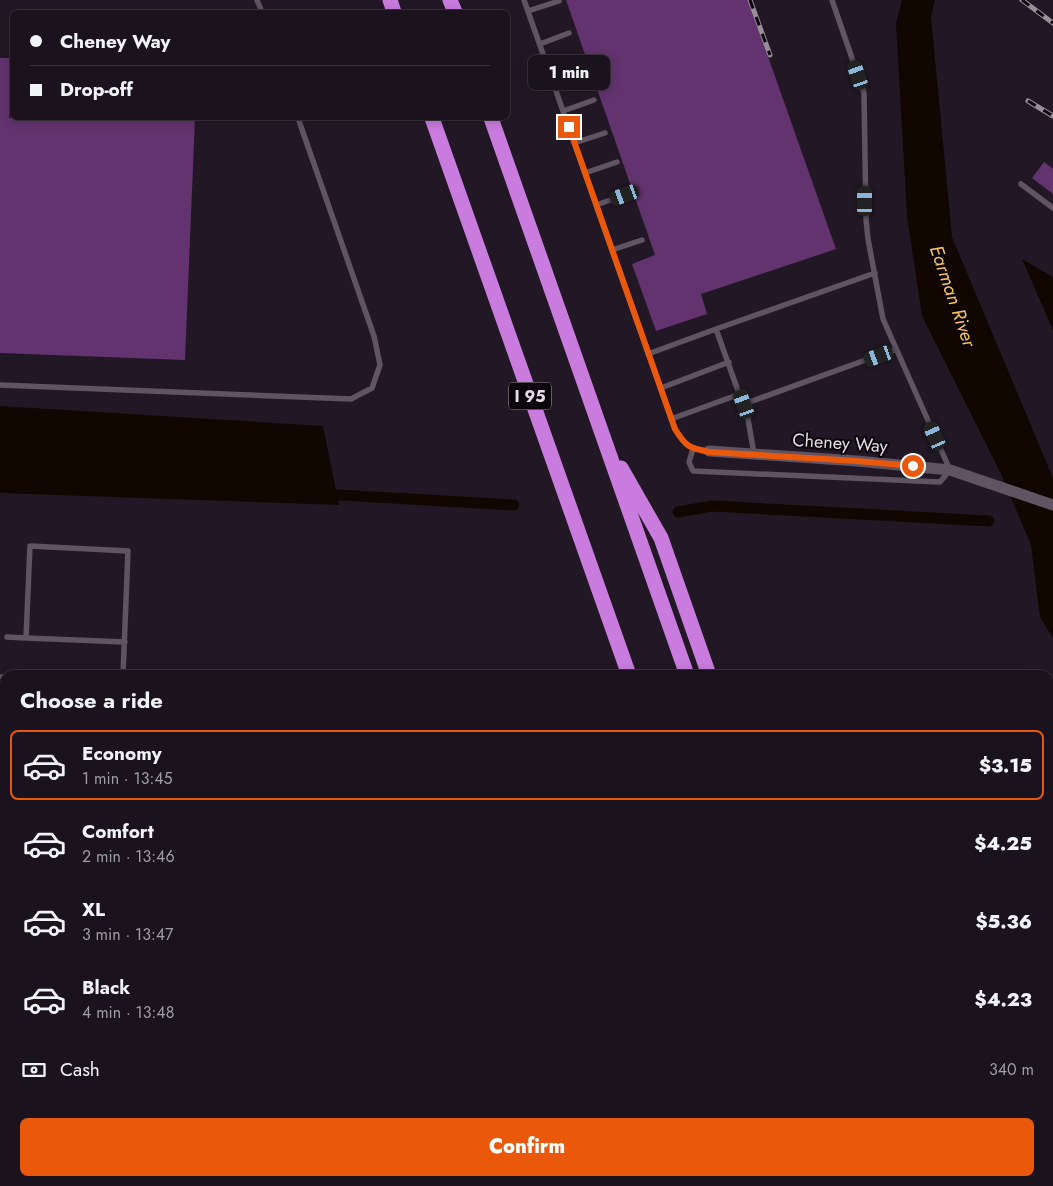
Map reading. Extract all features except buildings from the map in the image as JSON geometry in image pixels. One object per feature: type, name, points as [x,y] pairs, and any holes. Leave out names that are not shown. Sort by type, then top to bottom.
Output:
[{"type":"highway","name":"I 95","points":[[433,120],[626,670]]},
{"type":"highway","points":[[493,120],[685,670]]},
{"type":"highway","points":[[601,431],[661,538],[707,670]]},
{"type":"street","name":"Cheney Way","points":[[709,452],[857,461],[950,470],[1053,505]]},
{"type":"lane","points":[[524,0],[675,429],[682,440],[693,449],[709,452]]},
{"type":"lane","points":[[693,449],[689,462],[693,471],[940,482],[950,470],[883,319],[866,219],[864,93],[832,0]]},
{"type":"lane","points":[[528,11],[558,1]]},
{"type":"lane","points":[[540,44],[569,33]]},
{"type":"lane","points":[[551,75],[580,64]]},
{"type":"lane","points":[[563,111],[594,100]]},
{"type":"lane","points":[[0,385],[351,399],[372,388],[380,365],[374,336],[299,120]]},
{"type":"lane","points":[[574,143],[604,133]]},
{"type":"lane","points":[[585,173],[617,162]]},
{"type":"lane","points":[[1021,184],[1053,208]]},
{"type":"lane","points":[[596,205],[625,195]]},
{"type":"lane","points":[[612,250],[642,240]]},
{"type":"lane","points":[[648,354],[875,273]]},
{"type":"lane","points":[[716,329],[744,404],[754,454]]},
{"type":"lane","points":[[744,404],[896,349]]},
{"type":"lane","points":[[660,388],[729,362]]},
{"type":"lane","points":[[671,419],[740,394]]},
{"type":"lane","points":[[26,638],[30,546],[128,551],[123,670]]},
{"type":"lane","points":[[7,637],[125,642]]},
{"type":"water","name":"Earman River","points":[[902,0],[935,0],[931,17],[952,237],[1053,478],[1053,638],[1040,617],[1031,545],[1001,474],[922,316],[907,216],[896,23]]},
{"type":"water","points":[[1022,259],[1053,277],[1053,330]]},
{"type":"water","points":[[0,406],[323,426],[339,505],[0,493]]},
{"type":"waterway","points":[[322,494],[514,505]]},
{"type":"waterway","points":[[678,512],[713,506],[989,521]]},
{"type":"railway","points":[[750,0],[770,55]]},
{"type":"railway","points":[[1022,0],[1053,23]]},
{"type":"railway","points":[[1028,101],[1053,116]]},
{"type":"route","points":[[569,127],[675,429],[682,440],[693,449],[709,452],[913,466]]}]
